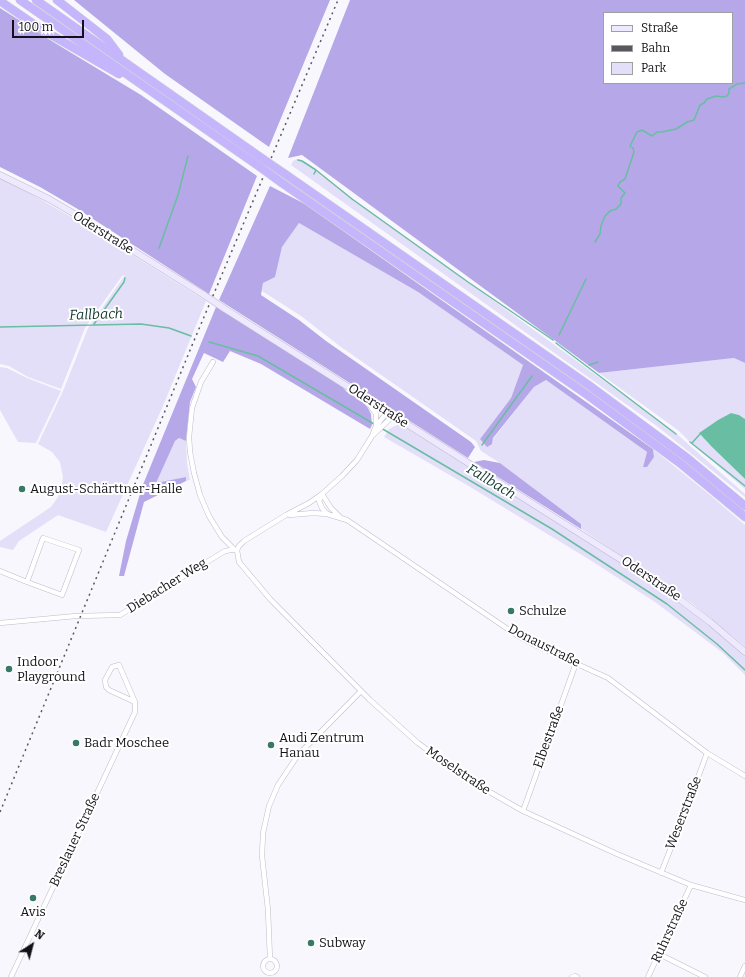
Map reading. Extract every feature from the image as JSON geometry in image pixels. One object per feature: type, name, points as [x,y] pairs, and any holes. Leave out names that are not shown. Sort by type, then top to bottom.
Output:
[{"type":"highway","points":[[20,0],[586,394],[681,464],[745,517]]},
{"type":"highway","points":[[36,0],[590,386],[686,457],[745,506]]},
{"type":"highway","points":[[57,0],[107,39],[123,61]]},
{"type":"highway","points":[[0,1],[41,29],[112,72],[138,83]]},
{"type":"street","name":"Oderstraße","points":[[0,174],[73,213],[658,583],[710,622],[745,652]]},
{"type":"street","name":"Moselstraße","points":[[213,362],[201,382],[192,408],[189,436],[190,452],[200,495],[222,537],[236,550],[239,562],[260,587],[361,691],[400,727],[451,768],[478,786],[523,811],[661,873],[691,885],[745,900]]},
{"type":"street","points":[[365,397],[374,411],[378,421],[378,429]]},
{"type":"street","points":[[378,421],[387,412]]},
{"type":"street","points":[[236,550],[244,541],[322,494],[352,466],[372,436],[393,416]]},
{"type":"street","points":[[322,494],[320,501],[322,508],[328,514]]},
{"type":"street","name":"Donaustraße","points":[[322,494],[333,512],[341,518],[371,536],[518,636],[608,678],[707,753],[745,776]]},
{"type":"street","name":"Donaustraße","points":[[286,515],[313,513],[328,514],[341,518]]},
{"type":"street","points":[[0,571],[27,582],[62,595],[79,550],[43,538],[27,582]]},
{"type":"street","name":"Diebacher Weg","points":[[0,623],[76,616],[120,615],[225,551],[236,550]]},
{"type":"street","name":"Elbestraße","points":[[523,811],[576,663]]},
{"type":"street","points":[[119,665],[136,702],[109,690],[106,687],[105,680],[112,667],[119,665]]},
{"type":"street","points":[[270,959],[268,910],[262,856],[263,833],[269,806],[278,785],[298,755],[361,691]]},
{"type":"street","name":"Breslauer Straße","points":[[11,977],[134,715],[136,702]]},
{"type":"street","name":"Weserstraße","points":[[661,873],[690,802],[707,753]]},
{"type":"street","name":"Ruhrstraße","points":[[648,977],[691,885]]},
{"type":"street","points":[[659,954],[705,977]]},
{"type":"street","points":[[270,959],[277,962],[277,968],[275,972],[267,975],[263,966],[265,960],[270,959]]},
{"type":"street","points":[[740,977],[745,966]]},
{"type":"street","points":[[572,977],[578,977]]},
{"type":"green space","points":[[297,159],[310,165],[352,198],[676,433],[745,494],[745,497],[658,427],[291,165],[293,161]]},
{"type":"green space","points":[[0,178],[75,219],[206,301],[163,406],[106,532],[58,515],[19,541],[13,550],[0,547],[0,541],[51,507],[61,490],[63,477],[60,462],[52,452],[38,444],[63,391],[88,328],[125,275],[122,276],[85,328],[61,389],[28,377],[9,366],[0,364]]},
{"type":"green space","points":[[299,223],[418,292],[523,365],[511,398],[480,439],[492,444],[493,439],[534,387],[546,380],[647,452],[643,467],[654,457],[653,449],[745,525],[745,647],[693,604],[581,529],[581,524],[500,463],[481,451],[476,441],[341,347],[301,316],[262,291],[263,283],[275,276],[282,247]]},
{"type":"green space","points":[[734,358],[745,363],[745,419],[739,415],[731,413],[699,433],[745,479],[745,489],[679,431],[599,373]]},
{"type":"green space","points":[[0,367],[7,368],[27,378],[61,391],[36,443],[18,442],[0,410]]},
{"type":"green space","points":[[399,424],[672,595],[745,654],[745,675],[723,653],[655,602],[590,560],[467,485],[384,437],[389,429]]},
{"type":"green space","points":[[179,438],[186,441],[187,463],[190,480],[186,481],[186,477],[155,484],[175,441]]},
{"type":"shaded area","points":[[74,0],[330,0],[269,147],[165,74]]},
{"type":"shaded area","points":[[350,0],[745,0],[745,363],[734,358],[599,373],[302,155],[288,158]]},
{"type":"shaded area","points":[[0,8],[141,95],[257,176],[209,294],[76,208],[40,187],[0,167]]},
{"type":"shaded area","points":[[270,186],[305,204],[653,449],[654,457],[647,467],[643,467],[647,452],[546,380],[534,387],[493,438],[492,444],[487,447],[480,439],[511,398],[523,365],[418,292],[299,223],[282,247],[275,277],[263,283],[261,295],[299,320],[326,341],[471,442],[475,447],[468,458],[219,300]]},
{"type":"shaded area","points":[[216,307],[340,384],[347,392],[363,402],[368,408],[371,414],[372,425],[370,429],[261,364],[230,351],[223,362],[204,353],[192,379],[196,387],[190,402],[186,441],[179,438],[175,441],[156,483],[186,477],[186,481],[144,502],[124,576],[119,576],[126,541],[142,487]]},
{"type":"shaded area","points":[[731,413],[739,415],[745,419],[745,479],[699,433]]},
{"type":"shaded area","points":[[484,460],[500,463],[581,524],[581,529],[474,462]]},
{"type":"waterway","points":[[595,242],[600,234],[605,216],[621,204],[621,198],[625,193],[618,186],[620,182],[625,179],[634,152],[633,148],[630,146],[637,132],[642,130],[652,136],[657,132],[676,129],[687,122],[694,120],[700,105],[707,99],[716,96],[727,96],[729,89],[737,84],[745,83]]},
{"type":"waterway","points":[[159,248],[178,195],[188,156]]},
{"type":"waterway","points":[[298,160],[316,170],[314,174]]},
{"type":"waterway","points":[[316,170],[352,199],[468,282],[553,340]]},
{"type":"waterway","points":[[94,324],[124,282],[125,278]]},
{"type":"waterway","points":[[559,335],[586,279]]},
{"type":"waterway","name":"Fallbach","points":[[0,327],[141,324],[169,328],[191,336]]},
{"type":"waterway","name":"Fallbach","points":[[209,342],[258,356],[374,424]]},
{"type":"waterway","points":[[556,343],[676,434]]},
{"type":"waterway","points":[[589,365],[598,362]]},
{"type":"waterway","points":[[482,445],[532,376]]},
{"type":"waterway","name":"Fallbach","points":[[381,428],[552,529],[667,604],[717,644],[745,670]]},
{"type":"waterway","points":[[692,443],[700,434]]},
{"type":"waterway","points":[[690,442],[745,486]]},
{"type":"railway","points":[[0,812],[193,343],[338,0]]},
{"type":"place","name":"August-Schärttner-Halle","points":[[22,489]]},
{"type":"place","name":"Schulze","points":[[511,611]]},
{"type":"place","name":"Indoor Playground","points":[[9,669]]},
{"type":"place","name":"Badr Moschee","points":[[76,743]]},
{"type":"place","name":"Audi Zentrum Hanau","points":[[271,745]]},
{"type":"place","name":"Avis","points":[[33,898]]},
{"type":"place","name":"Subway","points":[[311,943]]}]
